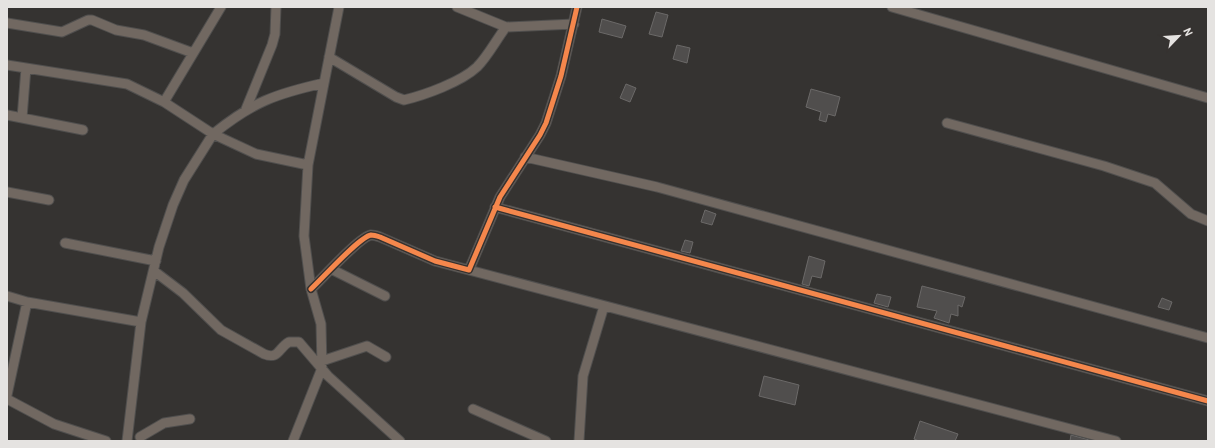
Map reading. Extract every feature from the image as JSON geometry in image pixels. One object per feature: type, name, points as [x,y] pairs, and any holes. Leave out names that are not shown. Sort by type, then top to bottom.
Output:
[{"type":"street","points":[[164,102],[221,7]]},
{"type":"street","points":[[246,109],[272,45],[275,28],[276,7]]},
{"type":"street","points":[[293,441],[322,365],[321,324],[312,289],[304,236],[308,165],[339,7]]},
{"type":"street","points":[[457,7],[506,27],[574,24]]},
{"type":"street","points":[[469,270],[500,197],[546,123],[561,76],[577,7]]},
{"type":"street","points":[[892,7],[1208,98]]},
{"type":"street","points":[[7,23],[62,32],[88,20],[92,20],[116,30],[144,35],[193,53]]},
{"type":"street","points":[[329,57],[396,97],[404,100],[439,88],[469,74],[478,66],[506,27]]},
{"type":"street","points":[[7,65],[127,84],[164,102],[213,134],[256,154],[308,165]]},
{"type":"street","points":[[22,118],[26,68]]},
{"type":"street","points":[[127,441],[141,322],[156,261],[173,205],[184,180],[213,134],[246,109],[280,93],[324,83]]},
{"type":"street","points":[[7,115],[82,130]]},
{"type":"street","points":[[947,123],[1104,166],[1155,183],[1190,214],[1208,222]]},
{"type":"street","points":[[525,158],[657,187],[1208,338]]},
{"type":"street","points":[[7,192],[49,200]]},
{"type":"street","points":[[496,207],[1208,401]]},
{"type":"street","points":[[312,289],[331,269],[361,242],[372,235],[436,261],[1116,441]]},
{"type":"street","points":[[65,243],[156,261]]},
{"type":"street","points":[[331,269],[385,296]]},
{"type":"street","points":[[154,271],[184,293],[221,330],[248,347],[270,357],[274,356],[286,344],[294,341],[299,342],[364,410],[400,441]]},
{"type":"street","points":[[7,296],[27,302],[141,322]]},
{"type":"street","points":[[7,395],[27,302]]},
{"type":"street","points":[[579,441],[583,376],[604,306]]},
{"type":"street","points":[[322,365],[368,346],[386,357]]},
{"type":"street","points":[[7,399],[54,424],[106,441]]},
{"type":"street","points":[[474,409],[546,441]]},
{"type":"street","points":[[128,427],[143,439],[164,423],[190,419]]},
{"type":"building","points":[[656,12],[668,15],[662,37],[649,34]]},
{"type":"building","points":[[602,19],[626,26],[622,38],[599,32]]},
{"type":"building","points":[[677,45],[690,48],[687,63],[673,59]]},
{"type":"building","points":[[626,84],[636,88],[630,102],[620,98]]},
{"type":"building","points":[[811,89],[840,97],[835,116],[828,114],[826,122],[819,120],[821,112],[806,107]]},
{"type":"building","points":[[705,210],[716,214],[712,225],[701,222]]},
{"type":"building","points":[[685,240],[693,242],[690,253],[681,251]]},
{"type":"building","points":[[809,256],[825,261],[821,278],[812,276],[809,286],[802,284]]},
{"type":"building","points":[[922,286],[965,297],[962,307],[958,305],[958,316],[951,314],[949,323],[934,318],[937,311],[917,307]]},
{"type":"building","points":[[877,294],[891,297],[888,307],[874,303]]},
{"type":"building","points":[[1162,298],[1172,302],[1169,310],[1158,307]]},
{"type":"building","points":[[764,376],[799,385],[795,405],[759,396]]},
{"type":"building","points":[[920,421],[958,434],[955,441],[919,441],[914,439]]},
{"type":"building","points":[[1071,435],[1093,441],[1070,441]]},
{"type":"cycle path","points":[[311,289],[350,250],[365,237],[371,235],[380,237],[435,261],[469,270],[500,197],[540,135],[546,123],[561,76],[577,7]]},
{"type":"cycle path","points":[[495,207],[1208,401]]}]
